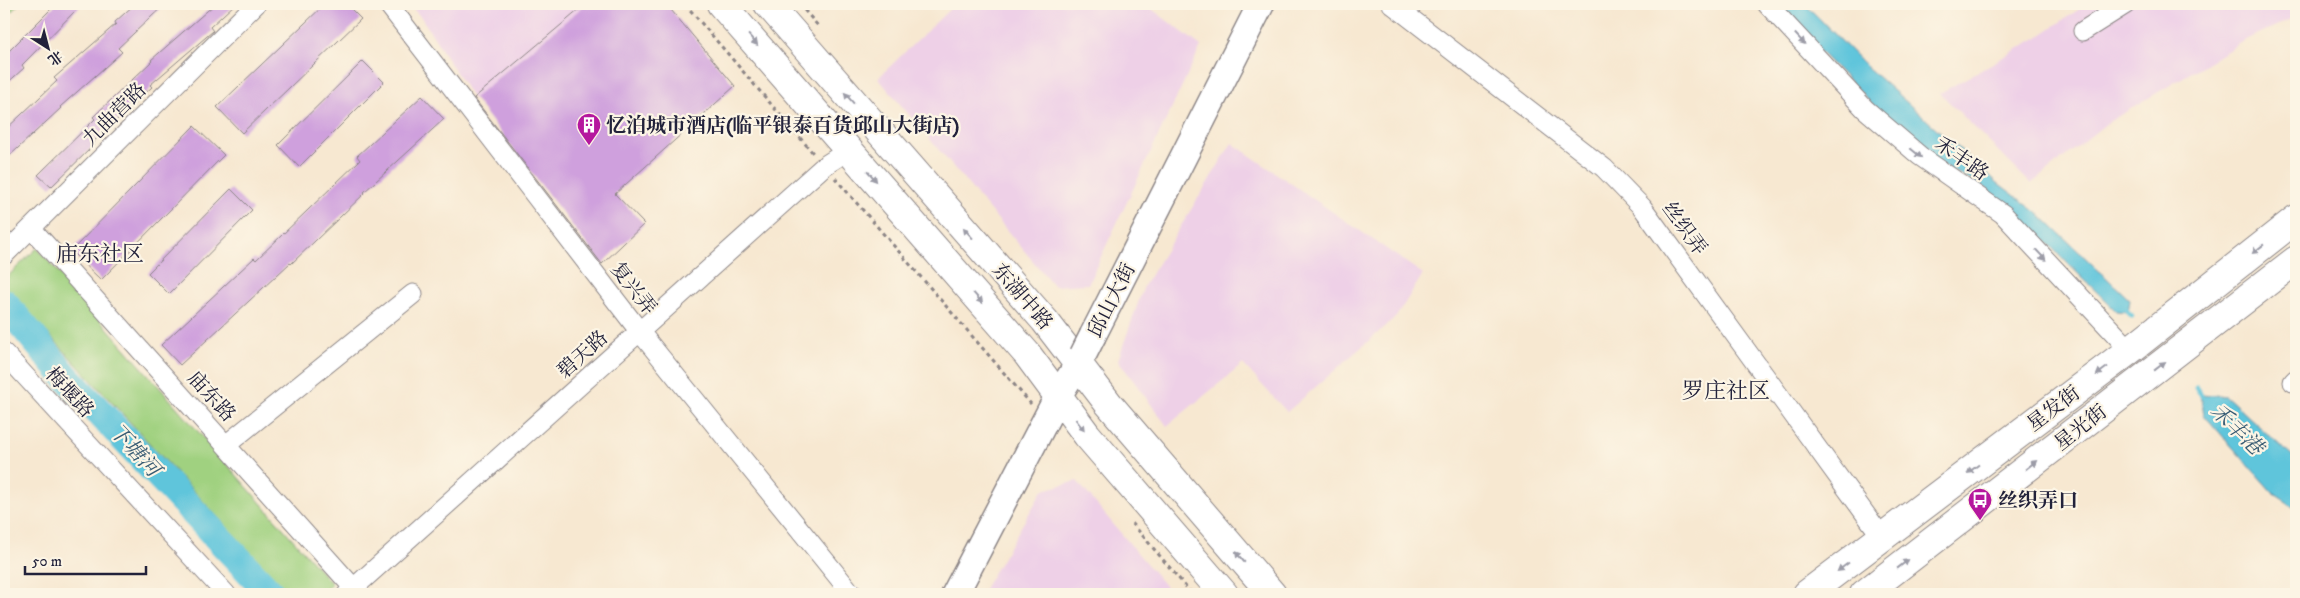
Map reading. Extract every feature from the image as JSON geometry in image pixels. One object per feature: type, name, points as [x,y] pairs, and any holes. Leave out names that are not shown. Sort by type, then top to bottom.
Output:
[{"type":"main road","name":"东湖中路","points":[[721,4],[1027,354],[1087,435],[1224,594]]},
{"type":"main road","name":"东湖中路","points":[[768,4],[1046,321],[1085,351],[1108,402],[1272,594]]},
{"type":"main road","name":"邱山大街","points":[[955,594],[1058,396],[1085,351],[1261,4]]},
{"type":"main road","name":"星发街","points":[[1808,594],[2130,350],[2296,219]]},
{"type":"main road","name":"星光街","points":[[1864,594],[2296,260]]},
{"type":"street","name":"九曲营路","points":[[4,255],[256,4]]},
{"type":"street","name":"复兴弄","points":[[388,4],[640,332],[852,594]]},
{"type":"street","name":"丝织弄","points":[[1392,4],[1604,168],[1642,207],[1882,537]]},
{"type":"street","name":"禾丰路","points":[[1767,4],[1865,109],[1920,156],[2003,214],[2130,350]]},
{"type":"street","points":[[2083,31],[2126,4]]},
{"type":"street","name":"碧天路","points":[[353,592],[824,166],[849,150]]},
{"type":"street","name":"庙东路","points":[[28,231],[226,445],[353,592]]},
{"type":"street","points":[[226,445],[413,294]]},
{"type":"street","name":"梅堰路","points":[[4,352],[226,594]]},
{"type":"path","points":[[685,4],[1045,421]]},
{"type":"path","points":[[1130,520],[1192,594]]},
{"type":"shaded area","points":[[408,4],[585,5],[473,99],[421,17]]},
{"type":"shaded area","points":[[955,4],[1145,4],[1201,46],[1088,284],[1054,286],[878,78]]},
{"type":"shaded area","points":[[2087,4],[2296,4],[2296,17],[2245,40],[2107,123],[2031,184],[1940,93],[2035,39]]},
{"type":"shaded area","points":[[1232,143],[1423,274],[1396,317],[1287,412],[1243,364],[1167,426],[1118,360],[1144,286]]},
{"type":"shaded area","points":[[1077,481],[1172,594],[981,594],[1043,490]]},
{"type":"green space","points":[[4,4],[19,4],[4,19]]},
{"type":"green space","points":[[37,248],[332,584],[320,594],[289,594],[4,286],[4,280]]},
{"type":"water","points":[[1772,4],[1805,4],[1868,68],[1998,183],[2039,214],[2130,300],[2128,312],[2116,311],[2034,230],[1988,190],[1923,154]]},
{"type":"water","points":[[2201,394],[2226,396],[2296,460],[2296,508],[2273,493],[2204,415]]},
{"type":"building","points":[[56,4],[82,4],[22,65],[24,68],[4,86],[4,56]]},
{"type":"building","points":[[135,4],[165,4],[118,48],[122,52],[60,107],[4,161],[4,131],[57,81],[54,78],[116,24],[115,22]]},
{"type":"building","points":[[215,4],[235,4],[210,27],[213,31],[150,85],[152,87],[93,142],[95,144],[51,187],[38,175],[151,60]]},
{"type":"building","points":[[325,4],[346,4],[361,19],[242,133],[217,107]]},
{"type":"building","name":"忆泊城市酒店(临平银泰百货邱山大街店)","points":[[586,4],[666,4],[735,86],[615,194],[644,224],[602,264],[474,98]]},
{"type":"building","points":[[363,61],[384,82],[299,167],[278,145]]},
{"type":"building","points":[[422,96],[444,119],[364,192],[291,264],[180,365],[161,345],[254,258],[256,260],[360,160],[357,156]]},
{"type":"building","points":[[194,126],[224,155],[101,280],[71,251]]},
{"type":"building","points":[[231,189],[252,210],[169,294],[148,273]]},
{"type":"waterway","name":"下塘河","points":[[4,303],[66,377],[271,594]]},
{"type":"waterway","points":[[2125,309],[2132,316]]},
{"type":"waterway","name":"禾丰港","points":[[2196,388],[2201,394]]},
{"type":"place","name":"忆泊城市酒店(临平银泰百货邱山大街店)","points":[[589,146]]},
{"type":"place","name":"丝织弄口","points":[[1980,521]]},
{"type":"district","name":"庙东社区","points":[[100,253]]},
{"type":"district","name":"罗庄社区","points":[[1726,390]]}]
